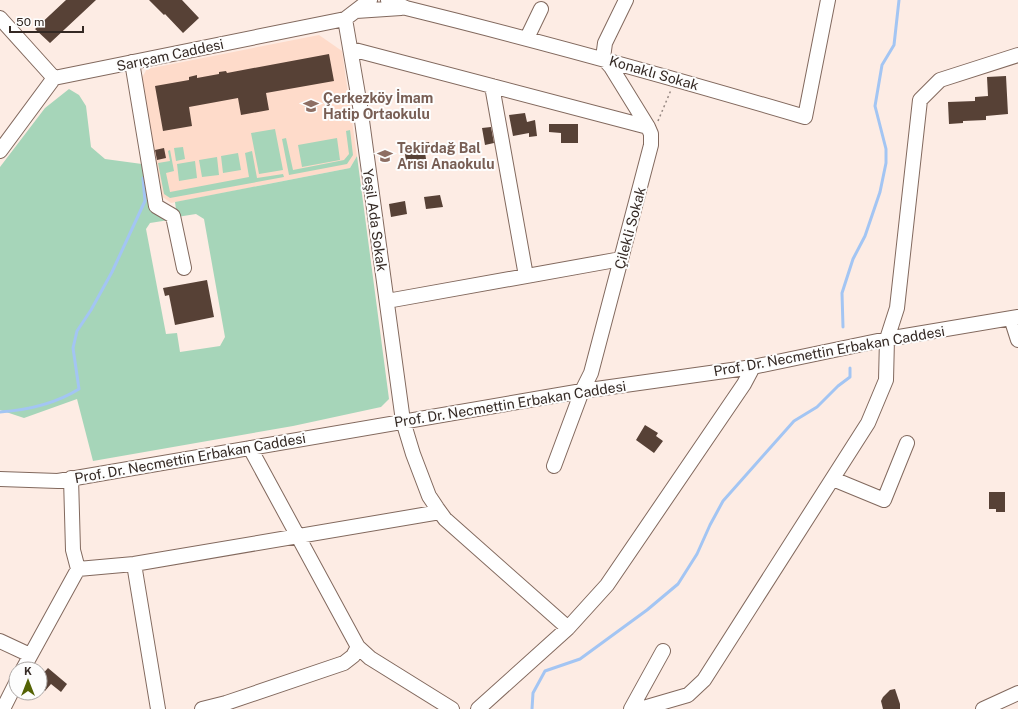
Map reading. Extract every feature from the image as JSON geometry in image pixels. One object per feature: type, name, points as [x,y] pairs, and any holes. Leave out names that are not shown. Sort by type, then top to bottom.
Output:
[{"type":"street","name":"Sarıçam Caddesi","points":[[54,78],[351,15],[370,0]]},
{"type":"street","name":"Konaklı Sokak","points":[[388,0],[406,8],[527,38],[675,78],[805,118],[828,0]]},
{"type":"street","points":[[626,0],[605,43],[603,58],[611,67],[649,130]]},
{"type":"street","points":[[351,15],[406,8]]},
{"type":"street","points":[[527,38],[541,9]]},
{"type":"street","name":"Yeşil Ada Sokak","points":[[351,15],[351,49],[403,421],[413,454],[429,496],[445,518],[568,628]]},
{"type":"street","points":[[0,18],[54,78],[0,151]]},
{"type":"street","points":[[351,49],[492,86],[649,130]]},
{"type":"street","points":[[640,709],[688,695],[704,680],[868,424],[886,380],[887,339],[897,308],[920,100],[940,80],[1018,54]]},
{"type":"street","points":[[132,62],[156,206],[173,216],[184,268]]},
{"type":"street","points":[[492,86],[526,276]]},
{"type":"street","name":"Çilekli Sokak","points":[[554,466],[582,391],[591,373],[651,145],[649,130]]},
{"type":"street","points":[[387,301],[621,259]]},
{"type":"street","points":[[1015,317],[1018,340]]},
{"type":"street","name":"Prof. Dr. Necmettin Erbakan Caddesi","points":[[0,479],[58,480],[71,478],[582,391],[753,367],[887,339],[1015,317]]},
{"type":"street","points":[[478,709],[568,628],[607,585],[744,384],[753,367]]},
{"type":"street","points":[[833,479],[884,500],[907,443]]},
{"type":"street","points":[[250,448],[358,646],[370,658],[452,709]]},
{"type":"street","points":[[27,661],[78,569],[73,550],[71,478]]},
{"type":"street","points":[[78,569],[134,564],[440,512]]},
{"type":"street","points":[[134,564],[158,709]]},
{"type":"street","points":[[0,641],[30,655]]},
{"type":"street","points":[[202,709],[227,706],[344,663],[353,656],[358,646]]},
{"type":"street","points":[[631,709],[663,651]]},
{"type":"street","points":[[983,709],[1018,693]]},
{"type":"street","points":[[3,709],[8,699]]},
{"type":"path","points":[[649,130],[656,128],[675,78]]},
{"type":"shaded area","points":[[319,35],[342,51],[357,156],[350,168],[171,203],[160,195],[141,79],[147,69]]},
{"type":"green space","points":[[69,89],[79,95],[86,106],[91,147],[105,159],[142,164],[169,220],[150,223],[146,229],[166,334],[177,333],[180,352],[220,346],[225,337],[204,219],[196,214],[177,217],[175,202],[350,168],[357,156],[389,399],[381,407],[293,426],[93,461],[77,399],[24,418],[0,410],[0,167],[45,108]]},
{"type":"green space","points":[[275,129],[283,170],[259,174],[251,133]]},
{"type":"green space","points":[[350,130],[353,155],[347,164],[289,175],[282,139],[286,138],[293,170],[344,160],[349,154],[346,131]]},
{"type":"green space","points":[[337,138],[340,160],[302,167],[298,145]]},
{"type":"green space","points":[[183,147],[185,159],[176,161],[174,148]]},
{"type":"green space","points":[[170,150],[174,171],[166,173],[170,192],[249,177],[245,153],[252,151],[257,178],[283,174],[284,177],[170,198],[164,194],[158,163],[170,161],[168,151]]},
{"type":"green space","points":[[238,153],[241,170],[223,173],[221,156]]},
{"type":"green space","points":[[217,157],[219,175],[202,177],[199,160]]},
{"type":"green space","points":[[195,161],[197,178],[179,181],[177,164]]},
{"type":"building","points":[[66,0],[96,0],[50,43],[35,29]]},
{"type":"building","points":[[149,0],[182,0],[199,18],[183,33]]},
{"type":"building","points":[[329,54],[334,81],[266,93],[269,110],[241,115],[238,98],[189,107],[192,126],[163,131],[155,86],[189,80],[189,77],[197,75],[197,78],[219,74],[219,72],[226,71],[227,73]]},
{"type":"building","points":[[1006,76],[1008,114],[986,116],[986,120],[963,121],[963,123],[949,124],[948,102],[975,101],[975,97],[988,96],[987,77]]},
{"type":"building","points":[[525,113],[527,122],[535,120],[537,136],[529,137],[529,133],[513,136],[509,115]]},
{"type":"building","points":[[549,124],[578,124],[578,143],[561,143],[561,133],[549,132]]},
{"type":"building","points":[[491,127],[494,143],[485,145],[482,128]]},
{"type":"building","points":[[429,142],[431,151],[425,152],[426,159],[406,162],[404,146]]},
{"type":"building","points":[[164,148],[166,158],[157,160],[155,150]]},
{"type":"building","points":[[440,195],[443,207],[426,209],[424,197]]},
{"type":"building","points":[[405,201],[407,214],[391,217],[389,204]]},
{"type":"building","points":[[207,280],[214,317],[175,325],[169,295],[165,296],[163,288]]},
{"type":"building","points":[[645,425],[658,433],[656,436],[663,441],[654,453],[636,440]]},
{"type":"building","points":[[989,492],[1005,492],[1005,512],[996,512],[996,509],[989,509]]},
{"type":"building","points":[[48,668],[67,684],[61,692],[51,684],[48,688]]},
{"type":"building","points":[[895,689],[900,704],[900,709],[883,709],[881,701],[883,697],[890,690]]},
{"type":"waterway","points":[[843,327],[842,293],[853,259],[865,236],[880,192],[886,163],[886,149],[875,106],[882,65],[894,45],[899,0]]},
{"type":"waterway","points":[[0,412],[21,410],[41,405],[60,399],[79,389],[73,348],[77,331],[91,310],[112,272],[145,201],[143,178]]},
{"type":"waterway","points":[[532,709],[533,693],[545,671],[580,659],[647,610],[678,584],[697,554],[723,501],[794,421],[817,407],[838,386],[850,377],[850,368]]},
{"type":"place","name":"Çerkezköy İmam Hatip Ortaokulu","points":[[311,106]]},
{"type":"place","name":"Tekirdağ Bal Arısı Anaokulu","points":[[385,156]]}]
